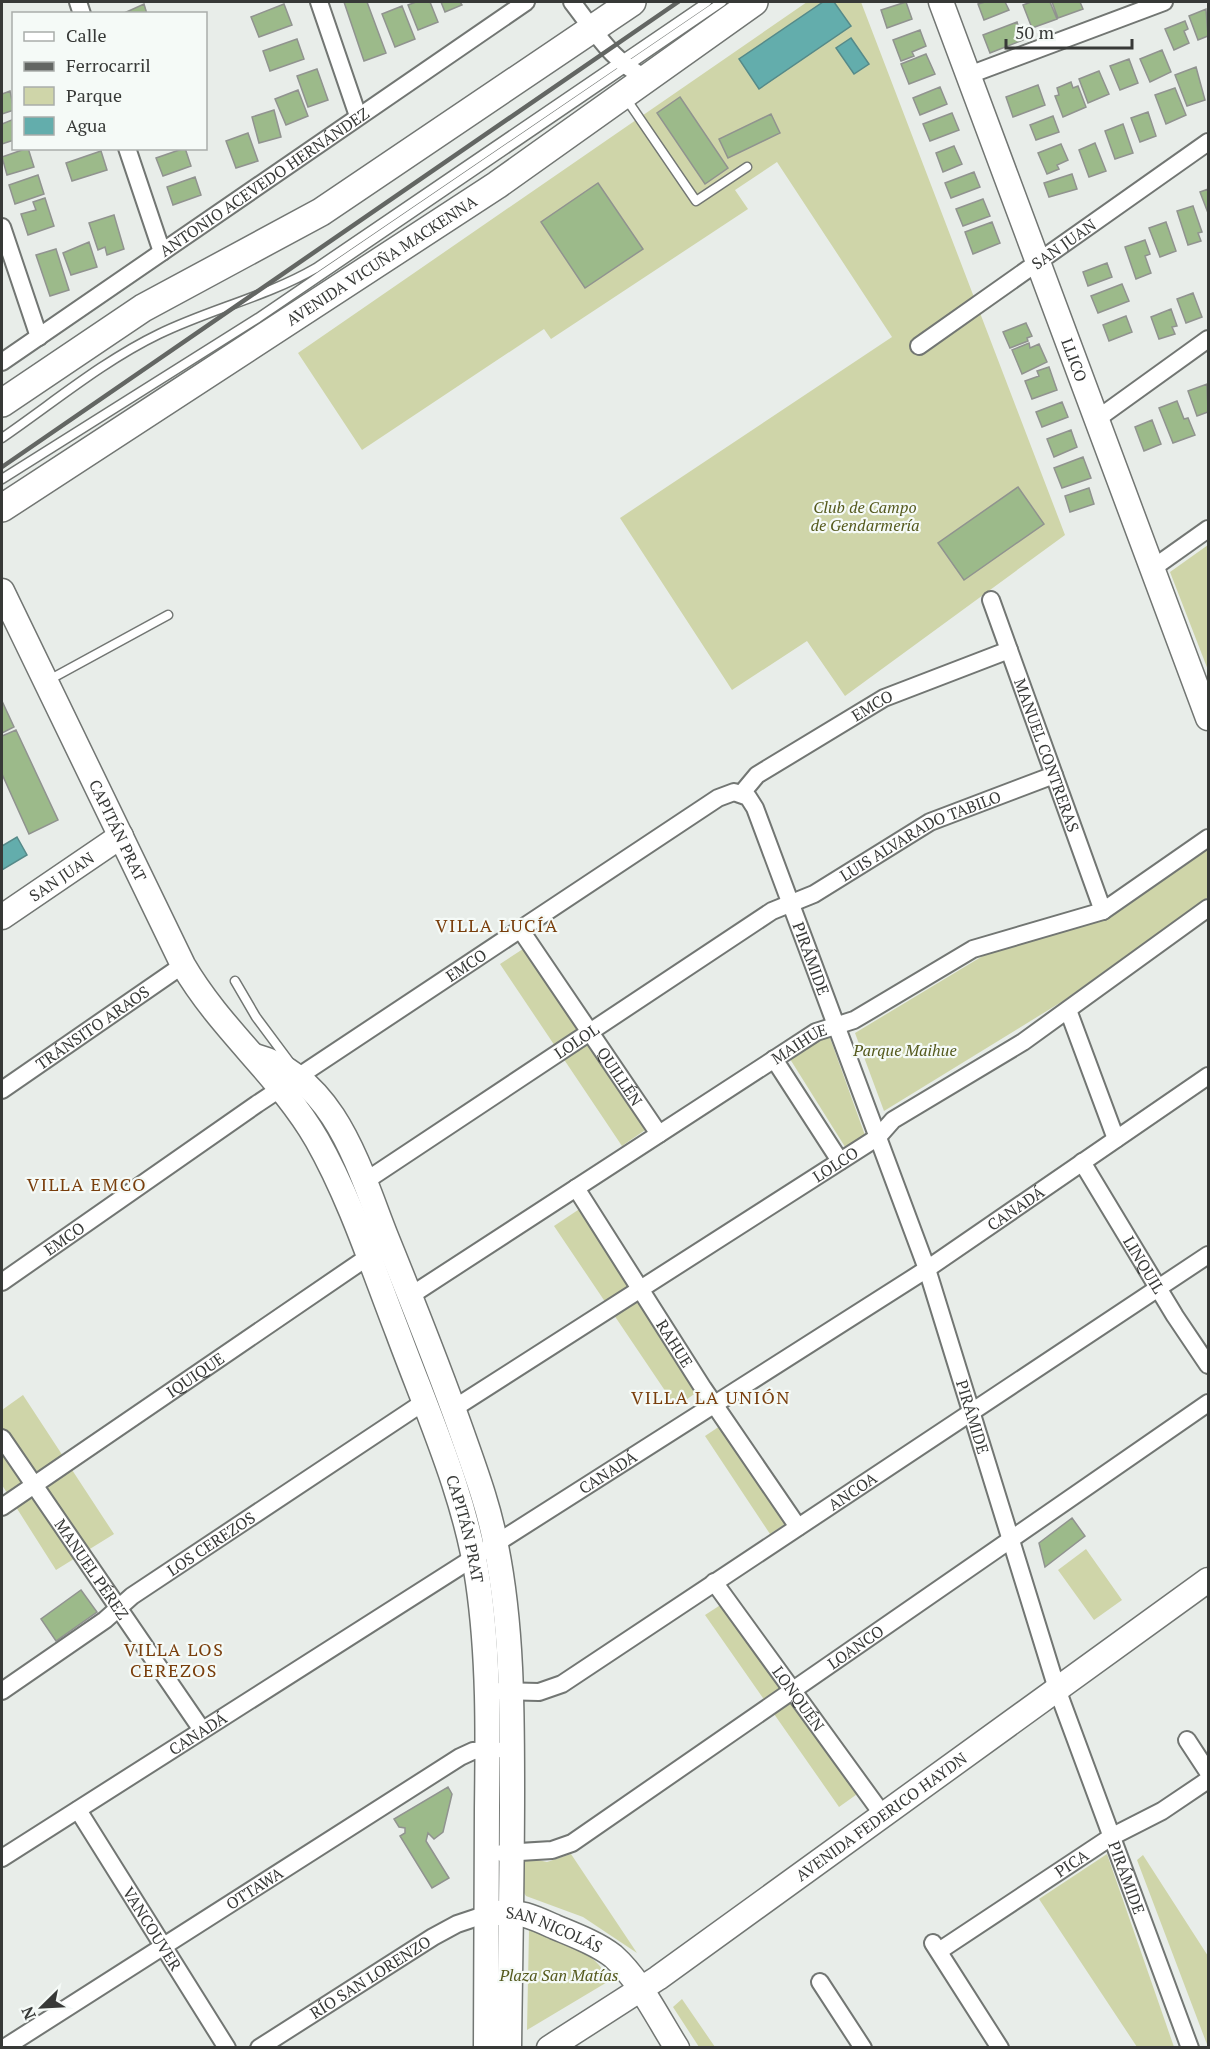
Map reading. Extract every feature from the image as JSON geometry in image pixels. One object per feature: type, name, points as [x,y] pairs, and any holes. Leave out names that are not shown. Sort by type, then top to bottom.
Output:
[{"type":"main road","points":[[2,403],[143,308],[321,212],[633,2]]},
{"type":"main road","name":"AVENIDA VICUÑA MACKENNA","points":[[2,508],[412,242],[624,96],[631,69],[754,2]]},
{"type":"street","points":[[319,2],[358,116]]},
{"type":"street","name":"ANTONIO ACEVEDO HERNÁNDEZ","points":[[2,362],[526,2]]},
{"type":"street","points":[[572,2],[593,29],[631,69]]},
{"type":"street","name":"LLICO","points":[[941,2],[1209,718]]},
{"type":"street","points":[[969,75],[1164,2]]},
{"type":"street","name":"SAN JUAN","points":[[919,346],[1209,142]]},
{"type":"street","points":[[128,150],[162,252]]},
{"type":"street","points":[[2,227],[39,337]]},
{"type":"street","points":[[1097,419],[1209,339]]},
{"type":"street","points":[[1153,568],[1209,529]]},
{"type":"street","name":"CAPITÁN PRAT","points":[[2,591],[183,965],[211,1008],[255,1056],[273,1061],[290,1083],[368,1256],[424,1401],[465,1520],[474,1557],[482,1609],[486,1690],[488,1750],[486,2048]]},
{"type":"street","name":"MANUEL CONTRERAS","points":[[991,600],[1103,911]]},
{"type":"street","name":"EMCO","points":[[2,1282],[290,1083],[718,798],[727,793],[742,793],[757,775],[884,698],[1009,650]]},
{"type":"street","name":"LUIS ALVARADO TABILO","points":[[791,904],[814,894],[930,822],[1054,775]]},
{"type":"street","name":"PIRÁMIDE","points":[[742,793],[752,802],[927,1269],[1057,1689],[1190,2048]]},
{"type":"street","name":"SAN JUAN","points":[[2,917],[121,836]]},
{"type":"street","name":"MAIHUE","points":[[410,1296],[816,1032],[854,1020],[973,949],[1103,911],[1209,838]]},
{"type":"street","name":"LOLOL","points":[[364,1182],[772,911],[791,904]]},
{"type":"street","name":"LOLCO","points":[[453,1409],[878,1137],[893,1120],[1023,1042],[1209,908]]},
{"type":"street","name":"QUILLÉN","points":[[520,929],[659,1134]]},
{"type":"street","name":"TRÁNSITO ARAOS","points":[[2,1090],[183,965]]},
{"type":"street","points":[[1068,1010],[1116,1139]]},
{"type":"street","points":[[774,1059],[840,1161]]},
{"type":"street","name":"CANADÁ","points":[[3,1854],[78,1810],[927,1269],[1209,1076]]},
{"type":"street","name":"CAPITÁN PRAT","points":[[290,1083],[330,1111],[364,1182],[453,1409],[481,1488],[496,1543],[504,1593],[512,1691],[509,2048]]},
{"type":"street","name":"LINQUIL","points":[[1082,1162],[1158,1289],[1209,1365]]},
{"type":"street","name":"RAHUE","points":[[576,1188],[715,1404],[798,1527]]},
{"type":"street","name":"IQUIQUE","points":[[2,1507],[388,1242]]},
{"type":"street","name":"ANCOA","points":[[486,1690],[539,1692],[555,1688],[1209,1256]]},
{"type":"street","name":"LOS CEREZOS","points":[[2,1690],[132,1596],[424,1401]]},
{"type":"street","name":"LOANCO","points":[[487,1852],[552,1850],[567,1846],[1209,1403]]},
{"type":"street","name":"MANUEL PÉREZ","points":[[2,1438],[202,1731]]},
{"type":"street","name":"AVENIDA FEDERICO HAYDN","points":[[549,2048],[640,1989],[1209,1580]]},
{"type":"street","name":"LONQUÉN","points":[[714,1582],[884,1815]]},
{"type":"street","points":[[1187,1740],[1209,1772]]},
{"type":"street","name":"OTTAWA","points":[[4,2048],[460,1757],[473,1751],[512,1750]]},
{"type":"street","name":"PICA","points":[[1000,2048],[936,1947],[1112,1837],[1162,1810],[1209,1780]]},
{"type":"street","name":"VANCOUVER","points":[[78,1810],[227,2048]]},
{"type":"street","name":"SAN NICOLÁS","points":[[487,1914],[511,1911],[533,1917],[598,1947],[613,1957],[640,1989],[677,2048]]},
{"type":"street","name":"RÍO SAN LORENZO","points":[[259,2048],[433,1937],[457,1924],[487,1914]]},
{"type":"street","points":[[820,1982],[862,2048]]},
{"type":"lane","points":[[2,438],[149,340],[176,326],[276,289],[316,268],[631,69],[707,2]]},
{"type":"lane","points":[[2,479],[258,318],[631,69],[722,2]]},
{"type":"lane","points":[[624,96],[696,201],[747,167]]},
{"type":"lane","points":[[45,682],[168,615]]},
{"type":"lane","name":"CAPITÁN PRAT","points":[[236,981],[290,1083]]},
{"type":"green space","name":"Club de Campo de Gendarmería","points":[[807,2],[861,2],[1065,535],[845,696],[807,641],[732,690],[620,518],[892,337],[777,162],[735,190],[748,209],[551,339],[544,329],[362,450],[298,353]]},
{"type":"green space","points":[[1208,545],[1208,670],[1170,572]]},
{"type":"green space","name":"Parque Maihue","points":[[1208,842],[1208,897],[1063,1001],[884,1111],[855,1033],[986,954],[1106,918]]},
{"type":"green space","points":[[526,947],[648,1128],[622,1146],[500,964]]},
{"type":"green space","name":"Parque Maihue","points":[[829,1035],[866,1138],[847,1150],[790,1059]]},
{"type":"green space","points":[[581,1208],[697,1392],[676,1407],[554,1226]]},
{"type":"green space","points":[[23,1395],[114,1534],[56,1570],[2,1485],[2,1410]]},
{"type":"green space","points":[[723,1424],[788,1522],[770,1534],[705,1436]]},
{"type":"green space","points":[[1086,1549],[1122,1600],[1094,1620],[1058,1570]]},
{"type":"green space","points":[[722,1604],[860,1792],[839,1807],[705,1615]]},
{"type":"green space","points":[[571,1854],[637,1953],[583,1917],[526,1896],[518,1883],[521,1865],[528,1858],[547,1862]]},
{"type":"green space","points":[[1107,1854],[1174,2047],[1137,2047],[1039,1899]]},
{"type":"green space","points":[[1143,1855],[1208,1956],[1208,2047],[1137,1860]]},
{"type":"green space","name":"Plaza San Matías","points":[[529,1930],[564,1942],[586,1953],[603,1970],[609,1981],[527,2030]]},
{"type":"green space","points":[[682,1999],[715,2047],[699,2047],[673,2007]]},
{"type":"water","points":[[823,2],[834,2],[851,26],[759,89],[739,59]]},
{"type":"water","points":[[851,38],[869,64],[854,74],[836,48]]},
{"type":"water","points":[[17,837],[27,855],[2,870],[2,846]]},
{"type":"building","points":[[344,2],[367,2],[386,53],[364,61]]},
{"type":"building","points":[[416,2],[430,2],[438,22],[418,30],[408,5]]},
{"type":"building","points":[[441,2],[460,2],[462,5],[445,12]]},
{"type":"building","points":[[906,2],[912,19],[887,28],[881,10]]},
{"type":"building","points":[[1005,2],[1009,10],[984,20],[978,4]]},
{"type":"building","points":[[1031,2],[1050,2],[1057,19],[1032,28],[1023,5]]},
{"type":"building","points":[[1052,2],[1080,2],[1083,9],[1058,18]]},
{"type":"building","points":[[144,4],[146,12],[126,12]]},
{"type":"building","points":[[284,4],[292,25],[259,37],[251,17]]},
{"type":"building","points":[[402,6],[415,39],[395,47],[382,14]]},
{"type":"building","points":[[1206,9],[1208,36],[1198,40],[1189,16]]},
{"type":"building","points":[[1185,21],[1188,29],[1184,31],[1189,43],[1174,50],[1165,29]]},
{"type":"building","points":[[1017,22],[1023,40],[990,53],[983,35]]},
{"type":"building","points":[[920,30],[926,46],[912,52],[914,56],[901,61],[893,40]]},
{"type":"building","points":[[297,39],[304,59],[270,71],[263,51]]},
{"type":"building","points":[[1162,50],[1171,72],[1150,82],[1140,59]]},
{"type":"building","points":[[926,54],[935,74],[909,84],[901,64]]},
{"type":"building","points":[[1129,59],[1138,83],[1120,90],[1110,66]]},
{"type":"building","points":[[1196,67],[1205,100],[1187,106],[1175,75]]},
{"type":"building","points":[[317,69],[328,100],[308,107],[297,76]]},
{"type":"building","points":[[1099,71],[1109,94],[1088,103],[1079,79]]},
{"type":"building","points":[[1071,82],[1073,88],[1078,86],[1086,107],[1063,117],[1055,96],[1059,95],[1057,88]]},
{"type":"building","points":[[1038,85],[1045,105],[1013,117],[1006,97]]},
{"type":"building","points":[[940,87],[947,104],[920,115],[913,98]]},
{"type":"building","points":[[1175,88],[1186,115],[1166,124],[1155,95]]},
{"type":"building","points":[[298,90],[308,116],[286,125],[275,99]]},
{"type":"building","points":[[10,91],[12,111],[2,114],[2,94]]},
{"type":"building","points":[[680,97],[728,168],[705,184],[657,113]]},
{"type":"building","points":[[274,110],[281,137],[259,143],[252,117]]},
{"type":"building","points":[[1148,112],[1156,136],[1140,142],[1131,118]]},
{"type":"building","points":[[952,113],[959,130],[930,141],[923,124]]},
{"type":"building","points":[[771,114],[780,133],[728,158],[719,139]]},
{"type":"building","points":[[1053,116],[1059,132],[1036,140],[1030,125]]},
{"type":"building","points":[[12,120],[12,141],[2,144],[2,124]]},
{"type":"building","points":[[1123,124],[1133,153],[1115,159],[1105,131]]},
{"type":"building","points":[[248,133],[258,161],[236,168],[226,141]]},
{"type":"building","points":[[1095,143],[1106,171],[1089,177],[1079,150]]},
{"type":"building","points":[[1061,144],[1068,160],[1057,165],[1059,169],[1047,174],[1038,153]]},
{"type":"building","points":[[954,146],[962,164],[943,172],[936,153]]},
{"type":"building","points":[[29,150],[34,167],[7,175],[2,157]]},
{"type":"building","points":[[186,150],[191,166],[163,176],[156,158]]},
{"type":"building","points":[[101,151],[107,170],[72,181],[66,163]]},
{"type":"building","points":[[974,172],[980,187],[951,198],[945,183]]},
{"type":"building","points":[[1072,174],[1077,189],[1049,197],[1044,183]]},
{"type":"building","points":[[38,175],[44,194],[15,204],[9,185]]},
{"type":"building","points":[[195,177],[201,195],[173,205],[167,187]]},
{"type":"building","points":[[598,183],[643,249],[585,288],[541,222]]},
{"type":"building","points":[[1208,189],[1208,213],[1200,192]]},
{"type":"building","points":[[45,198],[54,226],[28,235],[21,214],[36,210],[33,202]]},
{"type":"building","points":[[983,199],[990,216],[963,226],[956,209]]},
{"type":"building","points":[[1193,206],[1202,232],[1198,233],[1201,241],[1188,245],[1177,211]]},
{"type":"building","points":[[114,215],[124,249],[107,255],[105,247],[98,250],[89,223]]},
{"type":"building","points":[[992,222],[1000,243],[973,254],[965,232]]},
{"type":"building","points":[[1166,222],[1176,251],[1160,257],[1149,228]]},
{"type":"building","points":[[1145,240],[1150,254],[1145,256],[1151,273],[1136,279],[1125,247]]},
{"type":"building","points":[[89,242],[97,267],[71,275],[63,253]]},
{"type":"building","points":[[56,249],[69,290],[50,296],[36,255]]},
{"type":"building","points":[[1107,263],[1112,277],[1088,286],[1083,272]]},
{"type":"building","points":[[1122,284],[1129,301],[1098,313],[1091,296]]},
{"type":"building","points":[[1193,293],[1202,317],[1186,323],[1177,299]]},
{"type":"building","points":[[1171,309],[1177,326],[1172,327],[1175,334],[1159,339],[1151,317]]},
{"type":"building","points":[[1126,316],[1132,332],[1109,341],[1103,325]]},
{"type":"building","points":[[1026,323],[1032,336],[1027,338],[1028,341],[1010,348],[1003,332]]},
{"type":"building","points":[[1029,343],[1030,348],[1039,344],[1047,362],[1022,374],[1012,350]]},
{"type":"building","points":[[1049,367],[1057,390],[1032,399],[1025,381],[1039,376],[1037,371]]},
{"type":"building","points":[[1207,384],[1208,412],[1197,416],[1188,391]]},
{"type":"building","points":[[1177,401],[1184,419],[1188,418],[1195,435],[1173,443],[1159,408]]},
{"type":"building","points":[[1062,402],[1068,417],[1042,427],[1036,412]]},
{"type":"building","points":[[1152,420],[1161,444],[1144,451],[1135,427]]},
{"type":"building","points":[[1071,430],[1077,447],[1054,457],[1047,439]]},
{"type":"building","points":[[1083,457],[1091,478],[1062,488],[1054,468]]},
{"type":"building","points":[[1018,487],[1044,524],[964,580],[938,543]]},
{"type":"building","points":[[1089,488],[1094,504],[1070,512],[1065,496]]},
{"type":"building","points":[[2,701],[14,727],[2,733]]},
{"type":"building","points":[[16,730],[58,820],[29,834],[2,774],[2,736]]},
{"type":"building","points":[[1072,1518],[1085,1536],[1045,1567],[1039,1543]]},
{"type":"building","points":[[81,1590],[97,1612],[56,1641],[41,1619]]},
{"type":"building","points":[[448,1787],[452,1794],[443,1832],[434,1839],[428,1833],[426,1841],[449,1878],[432,1888],[400,1836],[405,1833],[405,1828],[399,1827],[394,1819]]},
{"type":"railway","points":[[2,467],[678,2]]},
{"type":"district","name":"VILLA LUCÍA","points":[[497,925]]},
{"type":"district","name":"VILLA EMCO","points":[[87,1184]]},
{"type":"district","name":"VILLA LA UNIÓN","points":[[711,1397]]},
{"type":"district","name":"VILLA LOS CEREZOS","points":[[174,1659]]}]
